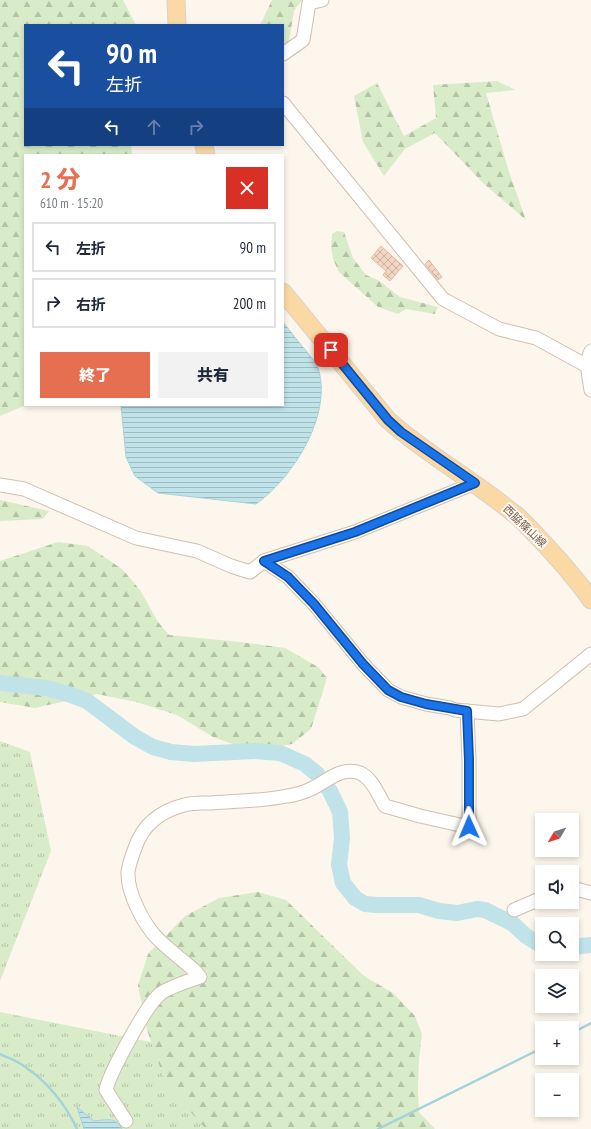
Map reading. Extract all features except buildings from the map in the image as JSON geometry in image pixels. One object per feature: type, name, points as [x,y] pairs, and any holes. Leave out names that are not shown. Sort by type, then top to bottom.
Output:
[{"type":"main road","points":[[176,0],[177,24]]},
{"type":"main road","name":"西脇篠山線","points":[[284,293],[388,420],[401,432],[475,483],[514,513],[556,556],[581,585],[591,600]]},
{"type":"street","points":[[284,53],[302,40],[309,2],[322,0]]},
{"type":"street","points":[[284,104],[443,299],[499,329],[536,338],[588,366]]},
{"type":"street","points":[[591,351],[588,366],[591,390]]},
{"type":"street","points":[[0,485],[24,489],[136,538],[197,552],[250,572],[264,561],[355,532],[475,483]]},
{"type":"street","points":[[264,561],[288,577],[314,604],[363,664],[388,690],[401,697],[426,704],[467,711],[499,714],[523,709],[591,654]]},
{"type":"street","points":[[126,1121],[106,1090],[121,1056],[153,1001],[161,993],[200,977],[158,939],[134,900],[128,872],[136,843],[147,826],[155,817],[186,804],[273,799],[292,796],[313,788],[334,775],[350,772],[360,773],[369,779],[385,806],[420,816],[469,827],[467,711]]},
{"type":"street","points":[[579,890],[591,893]]},
{"type":"street","points":[[514,910],[535,901]]},
{"type":"green space","points":[[0,0],[123,0],[135,24],[24,24],[24,146],[131,146],[132,154],[24,154],[24,406],[0,416]]},
{"type":"green space","points":[[272,0],[302,0],[294,11],[288,47],[284,50],[284,24],[260,24]]},
{"type":"green space","points":[[497,81],[516,90],[486,93],[509,172],[526,220],[483,183],[435,133],[405,149],[384,176],[363,142],[354,96],[377,83],[404,136],[436,118],[433,85]]},
{"type":"green space","points":[[337,231],[344,232],[353,258],[366,275],[378,280],[400,297],[438,307],[435,314],[406,309],[398,314],[378,307],[339,272],[333,259],[331,247],[332,234]]},
{"type":"green space","points":[[0,500],[49,511],[43,519],[0,521]]},
{"type":"green space","points":[[58,542],[88,546],[122,569],[140,590],[158,622],[169,635],[285,648],[318,667],[327,678],[311,729],[292,744],[252,751],[213,737],[177,715],[136,702],[97,694],[35,708],[0,702],[0,561]]},
{"type":"green space","points":[[0,741],[30,752],[51,851],[0,981]]},
{"type":"green space","points":[[258,892],[286,900],[364,976],[393,993],[415,1016],[422,1034],[419,1059],[419,1112],[435,1129],[207,1129],[200,1123],[165,1081],[147,1030],[138,985],[148,954],[185,916],[219,898]]},
{"type":"green space","points":[[0,1012],[327,1077],[345,1129],[0,1129]]},
{"type":"water","points":[[284,323],[317,365],[321,383],[320,403],[315,423],[307,442],[284,478],[256,504],[158,493],[135,476],[126,457],[121,406],[284,406]]},
{"type":"water","points":[[77,1107],[94,1121],[113,1120],[122,1129],[84,1129]]},
{"type":"waterway","points":[[0,683],[46,688],[87,701],[135,737],[153,747],[171,752],[194,754],[255,751],[280,753],[305,764],[317,774],[330,791],[340,812],[342,838],[339,865],[343,883],[355,898],[365,904],[419,905],[439,911],[457,913],[477,909],[485,910],[512,923],[526,936],[535,942]]},
{"type":"waterway","points":[[579,946],[591,945]]},
{"type":"waterway","points":[[579,1029],[591,1023]]},
{"type":"waterway","points":[[378,1129],[535,1051]]},
{"type":"waterway","points":[[0,1054],[19,1063],[41,1079],[62,1103],[77,1129]]},
{"type":"route","points":[[331,350],[388,420],[401,432],[475,483],[355,532],[264,561],[288,577],[314,604],[363,664],[388,690],[401,697],[426,704],[454,710],[467,711],[469,827]]}]
